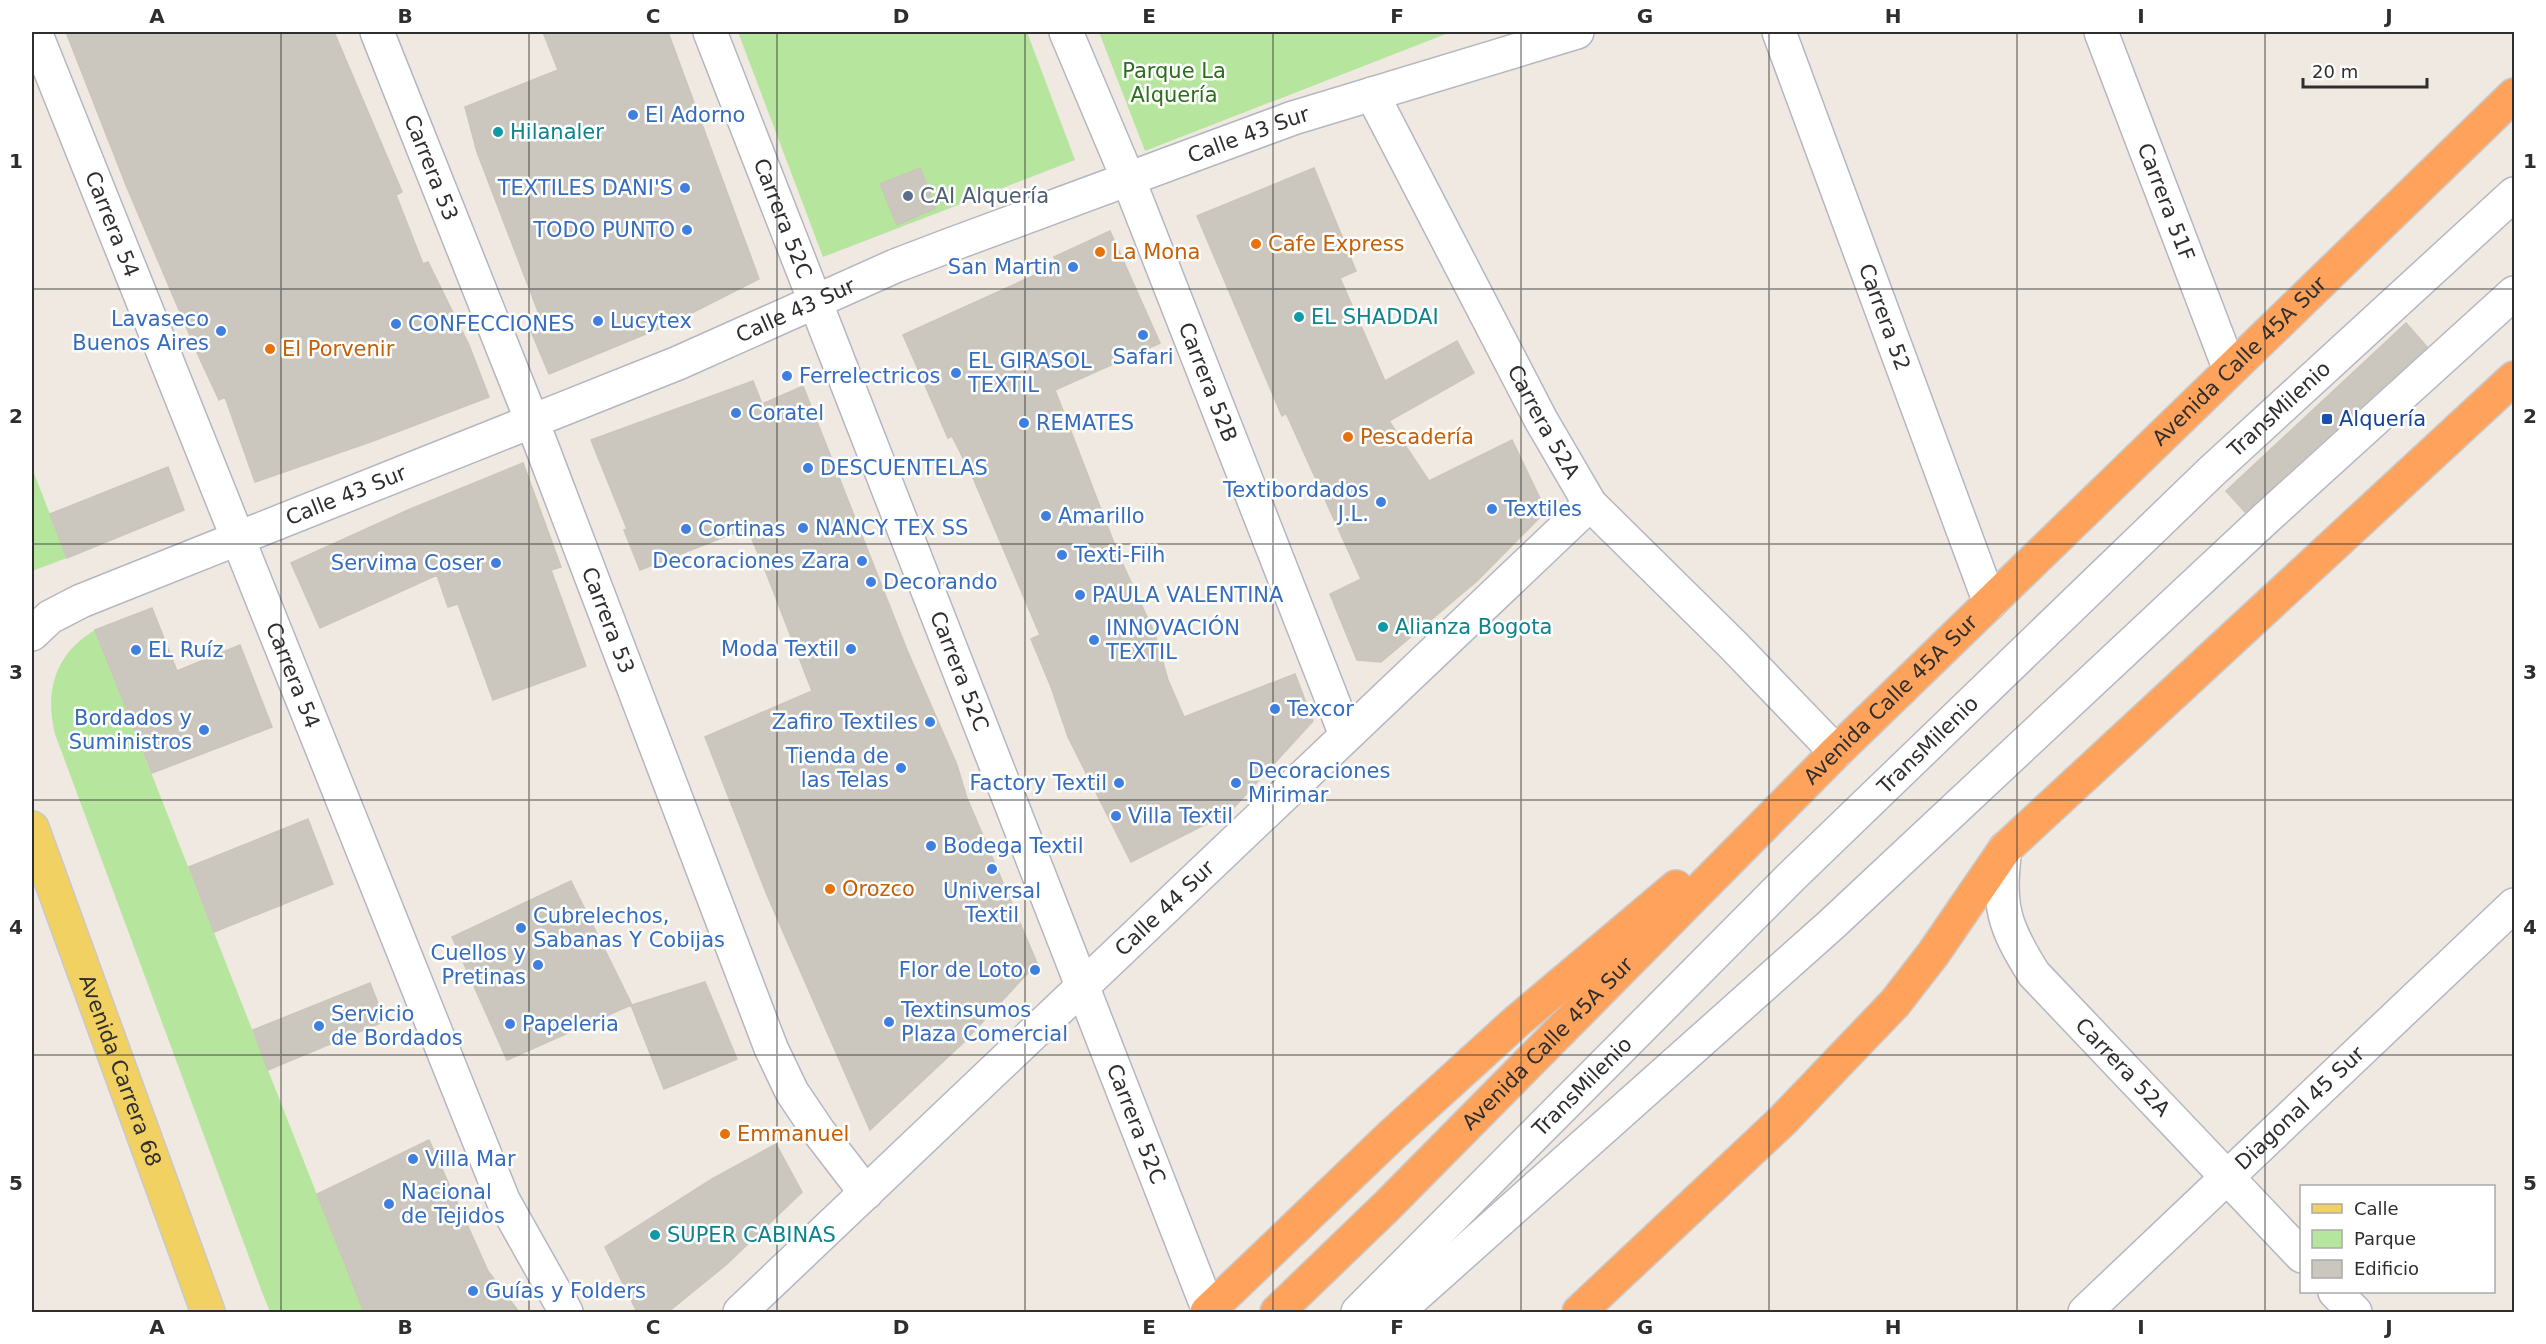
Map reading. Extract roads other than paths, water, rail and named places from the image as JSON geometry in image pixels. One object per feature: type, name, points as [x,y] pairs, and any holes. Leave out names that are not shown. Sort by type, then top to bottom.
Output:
[{"type":"highway","name":"Avenida Calle 45A Sur","points":[[1277,1312],[1387,1206],[1836,752],[2514,95]]},
{"type":"highway","points":[[1580,1312],[1782,1121],[1894,1003],[1933,954],[2005,849],[2514,378]]},
{"type":"highway","points":[[1208,1312],[1393,1134],[1516,1022],[1836,752]]},
{"type":"main road","name":"Avenida Carrera 68","points":[[32,828],[208,1312]]},
{"type":"street","name":"Carrera 54","points":[[35,32],[503,1200],[566,1312]]},
{"type":"street","name":"Carrera 53","points":[[377,32],[532,421],[771,1048],[799,1102],[866,1193]]},
{"type":"street","name":"Carrera 52C","points":[[710,32],[1208,1312]]},
{"type":"street","name":"Carrera 52B","points":[[1066,32],[1130,181],[1346,735]]},
{"type":"street","name":"Calle 43 Sur","points":[[32,634],[50,617],[81,600],[678,363],[895,266],[1130,181],[1293,118],[1577,32]]},
{"type":"street","name":"Carrera 52","points":[[1779,32],[1990,603]]},
{"type":"street","name":"Carrera 51F","points":[[2101,32],[2230,370]]},
{"type":"street","name":"Carrera 52A","points":[[1372,94],[1541,420],[1590,504],[1733,645],[1836,752]]},
{"type":"street","name":"TransMilenio","points":[[1358,1312],[1808,860],[2212,471],[2514,194]]},
{"type":"street","name":"TransMilenio","points":[[1397,1312],[1832,924],[2265,519],[2514,293]]},
{"type":"street","name":"Calle 44 Sur","points":[[740,1312],[1590,504]]},
{"type":"street","name":"Carrera 52A","points":[[2005,849],[2001,881],[2007,927],[2034,974],[2300,1255]]},
{"type":"street","name":"Diagonal 45 Sur","points":[[2085,1312],[2514,905]]},
{"type":"street","points":[[2336,1293],[2355,1312]]},
{"type":"place","name":"El Adorno","points":[[633,115]]},
{"type":"place","name":"Hilanaler","points":[[498,132]]},
{"type":"place","name":"TEXTILES DANI'S","points":[[685,188]]},
{"type":"place","name":"CAI Alquería","points":[[908,196]]},
{"type":"place","name":"TODO PUNTO","points":[[687,230]]},
{"type":"place","name":"Cafe Express","points":[[1256,244]]},
{"type":"place","name":"La Mona","points":[[1100,252]]},
{"type":"place","name":"San Martin","points":[[1073,267]]},
{"type":"place","name":"EL SHADDAI","points":[[1299,317]]},
{"type":"place","name":"Lucytex","points":[[598,321]]},
{"type":"place","name":"CONFECCIONES","points":[[396,324]]},
{"type":"place","name":"Lavaseco Buenos Aires","points":[[221,331]]},
{"type":"place","name":"Safari","points":[[1143,335]]},
{"type":"place","name":"El Porvenir","points":[[270,349]]},
{"type":"place","name":"EL GIRASOL TEXTIL","points":[[956,373]]},
{"type":"place","name":"Ferrelectricos","points":[[787,376]]},
{"type":"place","name":"Coratel","points":[[736,413]]},
{"type":"place","name":"Alquería","points":[[2327,419]]},
{"type":"place","name":"REMATES","points":[[1024,423]]},
{"type":"place","name":"Pescadería","points":[[1348,437]]},
{"type":"place","name":"DESCUENTELAS","points":[[808,468]]},
{"type":"place","name":"Textibordados J.L.","points":[[1381,502]]},
{"type":"place","name":"Textiles","points":[[1492,509]]},
{"type":"place","name":"Amarillo","points":[[1046,516]]},
{"type":"place","name":"NANCY TEX SS","points":[[803,528]]},
{"type":"place","name":"Cortinas","points":[[686,529]]},
{"type":"place","name":"Texti-Filh","points":[[1062,555]]},
{"type":"place","name":"Decoraciones Zara","points":[[862,561]]},
{"type":"place","name":"Servima Coser","points":[[496,563]]},
{"type":"place","name":"Decorando","points":[[871,582]]},
{"type":"place","name":"PAULA VALENTINA","points":[[1080,595]]},
{"type":"place","name":"Alianza Bogota","points":[[1383,627]]},
{"type":"place","name":"INNOVACIÓN TEXTIL","points":[[1094,640]]},
{"type":"place","name":"Moda Textil","points":[[851,649]]},
{"type":"place","name":"EL Ruíz","points":[[136,650]]},
{"type":"place","name":"Texcor","points":[[1275,709]]},
{"type":"place","name":"Zafiro Textiles","points":[[930,722]]},
{"type":"place","name":"Bordados y Suministros","points":[[204,730]]},
{"type":"place","name":"Tienda de las Telas","points":[[901,768]]},
{"type":"place","name":"Factory Textil","points":[[1119,783]]},
{"type":"place","name":"Decoraciones Mirimar","points":[[1236,783]]},
{"type":"place","name":"Villa Textil","points":[[1116,816]]},
{"type":"place","name":"Bodega Textil","points":[[931,846]]},
{"type":"place","name":"Universal Textil","points":[[992,869]]},
{"type":"place","name":"Orozco","points":[[830,889]]},
{"type":"place","name":"Cubrelechos, Sabanas Y Cobijas","points":[[521,928]]},
{"type":"place","name":"Cuellos y Pretinas","points":[[538,965]]},
{"type":"place","name":"Flor de Loto","points":[[1035,970]]},
{"type":"place","name":"Textinsumos Plaza Comercial","points":[[889,1022]]},
{"type":"place","name":"Papeleria","points":[[510,1024]]},
{"type":"place","name":"Servicio de Bordados","points":[[319,1026]]},
{"type":"place","name":"Emmanuel","points":[[725,1134]]},
{"type":"place","name":"Villa Mar","points":[[413,1159]]},
{"type":"place","name":"Nacional de Tejidos","points":[[389,1204]]},
{"type":"place","name":"SUPER CABINAS","points":[[655,1235]]},
{"type":"place","name":"Guías y Folders","points":[[473,1291]]},
{"type":"park label","name":"Parque La Alquería","points":[[1174,83]]}]
